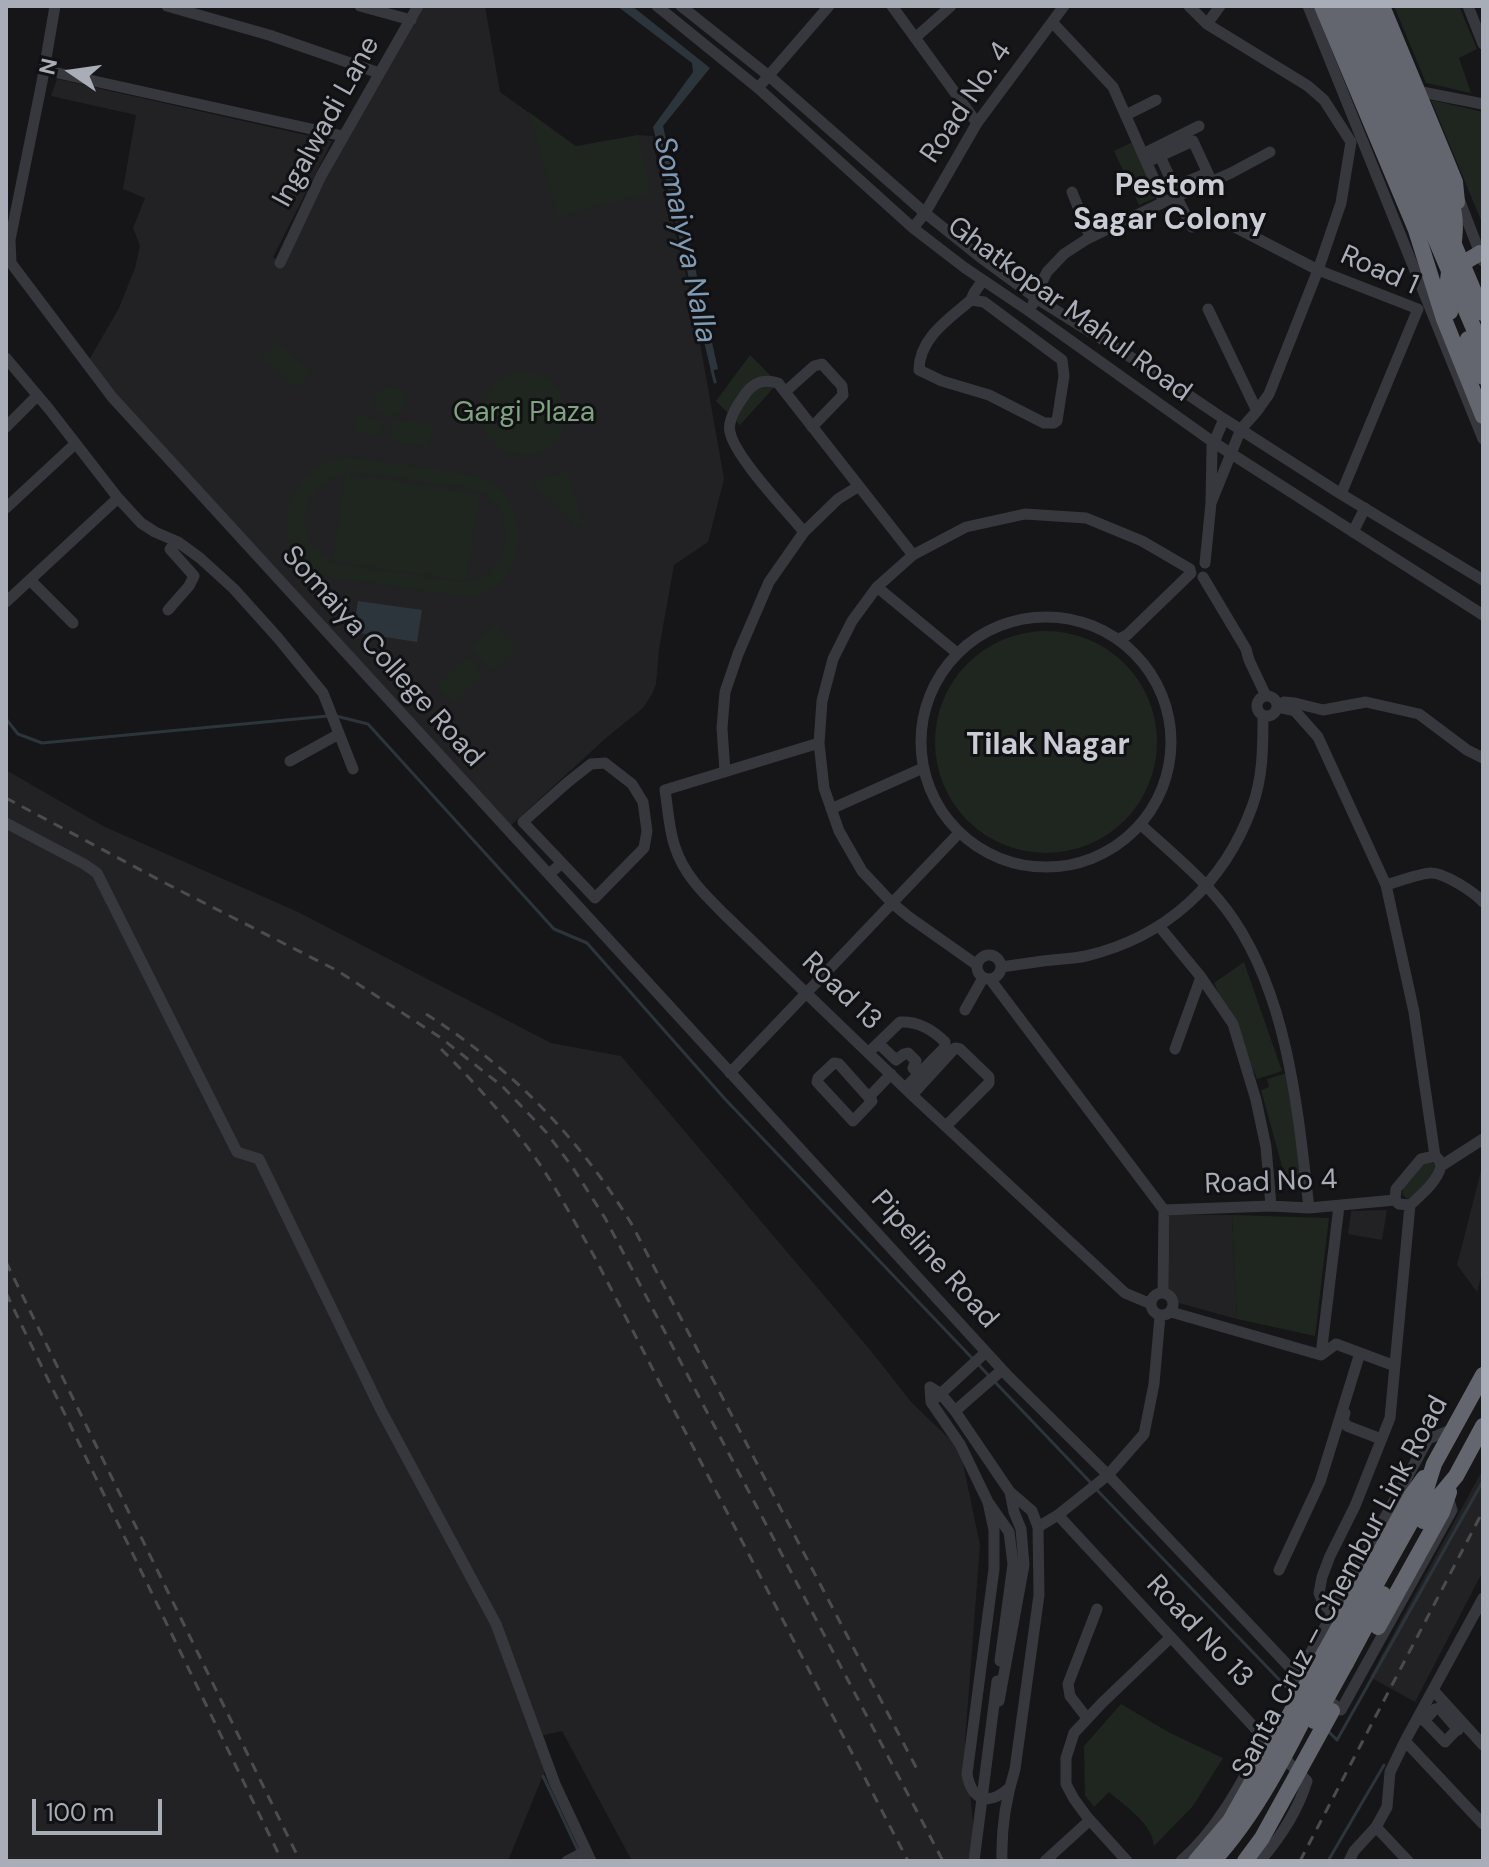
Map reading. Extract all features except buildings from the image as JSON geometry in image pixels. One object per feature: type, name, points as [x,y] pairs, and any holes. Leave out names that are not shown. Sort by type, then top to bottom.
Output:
[{"type":"highway","points":[[1322,6],[1416,230],[1444,319],[1483,416]]},
{"type":"highway","points":[[1336,6],[1436,221],[1483,313]]},
{"type":"highway","points":[[1353,6],[1483,350]]},
{"type":"highway","points":[[1368,6],[1447,192],[1454,214],[1455,232]]},
{"type":"highway","points":[[1384,6],[1455,182],[1459,211],[1447,274],[1447,300],[1483,397]]},
{"type":"highway","points":[[1436,221],[1440,257],[1460,321],[1483,377]]},
{"type":"highway","points":[[1436,221],[1476,258],[1483,295]]},
{"type":"highway","points":[[1415,268],[1440,257]]},
{"type":"highway","name":"Santa Cruz – Chembur Link Road","points":[[1227,1861],[1278,1787],[1422,1502],[1434,1464],[1483,1375]]},
{"type":"highway","name":"Santa Cruz – Chembur Link Road","points":[[1213,1861],[1229,1844],[1269,1782],[1431,1506],[1456,1476],[1483,1426]]},
{"type":"highway","points":[[1196,1861],[1230,1821],[1442,1512],[1456,1476]]},
{"type":"highway","points":[[1245,1861],[1262,1838],[1340,1660]]},
{"type":"street","points":[[9,265],[8,238],[55,6]]},
{"type":"street","points":[[167,6],[269,35],[379,73]]},
{"type":"street","points":[[360,6],[411,20]]},
{"type":"street","name":"Ingalwadi Lane","points":[[280,263],[321,176],[418,6]]},
{"type":"street","name":"Ghatkopar Mahul Road","points":[[657,6],[758,88],[913,228],[983,280],[1213,442],[1483,615]]},
{"type":"street","name":"Ghatkopar Mahul Road","points":[[681,6],[769,76],[925,213],[1036,298],[1341,494],[1483,580]]},
{"type":"street","points":[[758,88],[829,6]]},
{"type":"street","points":[[892,6],[977,123]]},
{"type":"street","points":[[915,38],[951,6]]},
{"type":"street","name":"Road No. 4","points":[[913,228],[925,213],[977,123],[1064,6]]},
{"type":"street","points":[[1189,6],[1207,24],[1308,86],[1324,100],[1356,139]]},
{"type":"street","points":[[1207,24],[1220,6]]},
{"type":"street","points":[[1308,6],[1356,139],[1415,268],[1483,439]]},
{"type":"street","points":[[1384,6],[1427,103],[1476,258]]},
{"type":"street","points":[[1468,6],[1483,44]]},
{"type":"street","points":[[1052,22],[1113,87],[1164,202]]},
{"type":"street","points":[[58,73],[343,136]]},
{"type":"street","points":[[1422,92],[1483,104]]},
{"type":"street","points":[[1126,115],[1156,100]]},
{"type":"street","points":[[1145,158],[1199,126]]},
{"type":"street","points":[[825,149],[837,135]]},
{"type":"street","points":[[1211,503],[1241,429],[1269,394],[1341,203],[1356,139]]},
{"type":"street","points":[[1145,158],[1160,156],[1193,141],[1209,176]]},
{"type":"street","points":[[1160,156],[1174,187],[1231,173],[1270,152]]},
{"type":"street","points":[[1029,311],[1047,272],[1064,254],[1090,237],[1176,196],[1209,176]]},
{"type":"street","points":[[1072,192],[1090,237]]},
{"type":"street","points":[[1176,196],[1192,227]]},
{"type":"street","name":"Road 1","points":[[1233,226],[1318,270],[1418,309],[1341,494]]},
{"type":"street","name":"Somaiya College Road","points":[[9,265],[112,397],[730,1073]]},
{"type":"street","points":[[971,300],[984,302],[1062,360],[1064,376],[1057,421],[1044,423],[989,395],[942,381],[919,370],[919,358],[929,337],[971,300],[983,280]]},
{"type":"street","points":[[1208,309],[1257,411]]},
{"type":"street","points":[[6,358],[141,523],[178,542],[200,558],[234,589],[269,628],[323,693],[353,769]]},
{"type":"street","points":[[785,392],[814,366],[822,364],[842,386],[843,395],[812,427]]},
{"type":"street","points":[[804,532],[739,453],[730,431],[731,419],[751,387],[758,382],[769,380],[778,383],[913,555]]},
{"type":"street","points":[[6,427],[37,396]]},
{"type":"street","points":[[1224,419],[1213,442],[1205,563],[1197,561],[1192,564],[1246,649],[1249,660],[1273,701],[1273,714],[1263,716]]},
{"type":"street","points":[[6,508],[75,444]]},
{"type":"street","points":[[725,772],[722,728],[725,692],[769,582],[804,532],[838,499],[859,486]]},
{"type":"street","points":[[6,602],[118,498]]},
{"type":"street","points":[[1353,532],[1365,508]]},
{"type":"street","points":[[1195,573],[1142,541],[1086,518],[1025,514],[966,527],[913,555],[877,587],[852,621],[833,659],[822,701],[819,743],[824,788],[831,809],[839,831],[862,871],[909,917],[977,965],[979,974],[1084,957],[1123,945],[1185,908],[1207,886],[1234,848],[1253,805],[1262,758],[1263,716],[1257,705],[1260,698],[1323,710],[1366,702],[1419,714],[1467,750],[1483,758]]},
{"type":"street","points":[[168,610],[194,576],[170,549],[178,542]]},
{"type":"street","points":[[1121,638],[1195,573]]},
{"type":"street","points":[[30,580],[73,623]]},
{"type":"street","points":[[877,587],[957,653]]},
{"type":"street","points":[[1057,616],[1092,625],[1121,638],[1151,673],[1167,710],[1170,751],[1161,790],[1140,824],[1115,847],[1084,862],[1051,868],[1017,865],[986,853],[959,833],[935,801],[923,768],[922,724],[934,686],[957,653],[986,631],[1020,618],[1057,616]]},
{"type":"street","points":[[1273,701],[1295,711],[1318,737],[1386,885],[1414,1012],[1441,1171],[1410,1205],[1390,1418],[1355,1506],[1322,1577],[1319,1593],[1333,1614]]},
{"type":"street","points":[[290,761],[338,730]]},
{"type":"street","name":"Road 13","points":[[819,743],[665,790],[674,846],[684,869],[699,888],[908,1091],[1125,1293],[1151,1304]]},
{"type":"street","points":[[511,833],[591,764],[605,763],[632,784],[643,802],[647,831],[644,848],[581,910]]},
{"type":"street","points":[[831,809],[923,768]]},
{"type":"street","points":[[523,822],[595,898]]},
{"type":"street","points":[[6,823],[97,873],[237,1152],[259,1159],[381,1410],[496,1624],[538,1732],[580,1856]]},
{"type":"street","points":[[1140,824],[1207,886],[1234,921],[1255,959],[1280,1022],[1301,1134],[1309,1208]]},
{"type":"street","points":[[730,1073],[959,833]]},
{"type":"street","points":[[549,874],[562,863]]},
{"type":"street","points":[[1386,885],[1432,872],[1457,883],[1483,902]]},
{"type":"street","points":[[1159,926],[1201,977],[1233,1024],[1256,1100],[1266,1147],[1271,1206]]},
{"type":"street","points":[[965,1010],[993,974],[998,960],[988,956],[977,965]]},
{"type":"street","points":[[993,974],[1008,1000],[1164,1210]]},
{"type":"street","points":[[1175,1049],[1201,977]]},
{"type":"street","points":[[868,1053],[903,1021],[933,1030],[945,1042],[945,1047],[919,1074],[908,1091]]},
{"type":"street","points":[[878,1043],[895,1060],[908,1053],[916,1061],[913,1068],[919,1074]]},
{"type":"street","points":[[908,1091],[955,1048],[960,1049],[989,1077],[989,1083],[946,1126]]},
{"type":"street","points":[[836,1063],[869,1097],[872,1102],[851,1121],[817,1084],[817,1080],[836,1063]]},
{"type":"street","name":"Pipeline Road","points":[[730,1073],[994,1377],[1106,1477],[1298,1676],[1341,1710],[1452,1510],[1448,1497]]},
{"type":"street","points":[[869,1097],[891,1074]]},
{"type":"street","points":[[1395,1200],[1396,1189],[1421,1159],[1438,1161],[1483,1139]]},
{"type":"street","name":"Road No 4","points":[[1163,1293],[1164,1210],[1271,1206],[1309,1208],[1395,1200],[1399,1204],[1410,1205]]},
{"type":"street","points":[[1321,1355],[1339,1206]]},
{"type":"street","points":[[1038,1527],[1106,1477],[1144,1434],[1165,1314],[1174,1305],[1169,1295],[1163,1293],[1153,1297],[1153,1311],[1165,1314],[1321,1355]]},
{"type":"street","points":[[1321,1355],[1336,1344],[1395,1366]]},
{"type":"street","points":[[1362,1354],[1343,1420],[1347,1426],[1381,1439]]},
{"type":"street","points":[[1279,1570],[1320,1482],[1362,1354]]},
{"type":"street","points":[[934,1394],[979,1359]]},
{"type":"street","points":[[955,1411],[994,1377]]},
{"type":"street","points":[[934,1394],[955,1411],[1010,1492],[1032,1511],[1038,1527],[1039,1595],[1015,1769],[1001,1841],[1002,1861]]},
{"type":"street","points":[[934,1394],[988,1502],[1009,1532],[1012,1546],[1013,1564],[974,1861]]},
{"type":"street","points":[[1298,1676],[1428,1439],[1453,1429]]},
{"type":"street","points":[[981,1861],[998,1706],[1024,1565],[1021,1529],[1010,1492]]},
{"type":"street","points":[[988,1502],[994,1530],[994,1569],[967,1774],[976,1795],[989,1799],[999,1797],[1009,1788]]},
{"type":"street","name":"Road No 13","points":[[1058,1515],[1307,1781],[1302,1798],[1260,1861]]},
{"type":"street","points":[[1349,1861],[1376,1827],[1387,1807],[1390,1772],[1481,1606]]},
{"type":"street","points":[[1087,1718],[1070,1696],[1068,1684],[1097,1609]]},
{"type":"street","points":[[1127,1861],[1074,1799],[1066,1784],[1066,1758],[1074,1733],[1087,1718],[1171,1637]]},
{"type":"street","points":[[1433,1690],[1460,1726]]},
{"type":"street","points":[[1422,1718],[1439,1708],[1483,1745]]},
{"type":"street","points":[[1422,1718],[1445,1742],[1460,1726]]},
{"type":"street","points":[[1181,1861],[1198,1846],[1225,1807],[1265,1739]]},
{"type":"street","points":[[1405,1741],[1483,1824]]},
{"type":"street","points":[[1045,1861],[1090,1820]]},
{"type":"street","points":[[1376,1827],[1408,1861]]},
{"type":"shaded area","points":[[419,6],[485,6],[500,92],[576,146],[638,135],[653,136],[693,303],[724,479],[708,542],[674,565],[652,694],[643,708],[508,828],[115,395],[89,360],[119,308],[140,246],[133,228],[145,198],[123,189],[136,115],[51,96],[57,79],[332,141],[273,257],[282,264],[323,177]]},
{"type":"shaded area","points":[[6,770],[103,826],[298,912],[551,1043],[621,1056],[912,1403],[960,1449],[980,1545],[965,1741],[974,1861],[632,1861],[562,1731],[532,1738],[546,1768],[508,1861],[6,1861]]},
{"type":"shaded area","points":[[1483,1163],[1483,1270],[1477,1292],[1457,1265]]},
{"type":"shaded area","points":[[1387,1210],[1382,1240],[1348,1234],[1351,1211]]},
{"type":"shaded area","points":[[1170,1215],[1232,1215],[1237,1319],[1168,1300]]},
{"type":"shaded area","points":[[1483,1469],[1483,1571],[1415,1702],[1370,1677]]},
{"type":"green space","points":[[1394,6],[1459,6],[1477,49],[1459,58],[1471,93],[1426,83]]},
{"type":"green space","points":[[1431,100],[1483,112],[1483,225]]},
{"type":"green space","points":[[529,112],[576,147],[638,135],[651,193],[558,217]]},
{"type":"green space","points":[[1141,138],[1167,193],[1139,205],[1114,151]]},
{"type":"green space","points":[[276,341],[312,372],[298,389],[262,358]]},
{"type":"green space","points":[[750,355],[778,383],[740,425],[716,401]]},
{"type":"green space","name":"Gargi Plaza","points":[[524,372],[547,379],[559,391],[566,414],[559,437],[547,449],[524,456],[501,449],[489,437],[482,414],[489,391],[501,379]]},
{"type":"green space","points":[[390,386],[400,391],[405,401],[400,411],[390,416],[380,411],[375,401],[380,391]]},
{"type":"green space","points":[[357,415],[382,420],[380,437],[354,432]]},
{"type":"green space","points":[[393,419],[433,425],[429,447],[390,441]]},
{"type":"green space","points":[[351,457],[474,475],[495,486],[509,502],[517,522],[518,542],[514,562],[503,579],[487,592],[465,597],[331,577],[309,566],[294,550],[288,531],[288,511],[295,491],[308,475],[327,462]],"holes":[[[354,472],[468,488],[486,496],[498,508],[504,522],[506,538],[502,554],[494,567],[480,577],[467,581],[480,494],[348,474]],[[345,473],[333,561],[466,581],[337,564],[322,555],[312,543],[306,530],[306,516],[309,502],[317,490]]]},
{"type":"green space","points":[[566,470],[584,524],[575,528],[565,513],[532,482]]},
{"type":"green space","points":[[495,624],[518,648],[493,672],[470,648]]},
{"type":"green space","points":[[1046,631],[1088,639],[1125,663],[1149,700],[1157,742],[1149,784],[1125,821],[1088,845],[1046,853],[1004,845],[967,821],[943,784],[935,742],[943,700],[967,663],[1004,639]]},
{"type":"green space","points":[[468,656],[484,674],[454,703],[437,685]]},
{"type":"green space","points":[[1244,962],[1282,1071],[1257,1079],[1214,983]]},
{"type":"green space","points":[[1288,1073],[1305,1175],[1285,1177],[1261,1090],[1269,1087],[1267,1079]]},
{"type":"green space","points":[[1430,1160],[1435,1165],[1431,1175],[1407,1199],[1402,1194],[1404,1186],[1425,1161]]},
{"type":"green space","points":[[1232,1215],[1329,1218],[1315,1336],[1237,1319]]},
{"type":"green space","points":[[1121,1704],[1170,1733],[1223,1758],[1193,1806],[1154,1846],[1149,1830],[1109,1792],[1094,1807],[1085,1795],[1084,1746]]},
{"type":"water","points":[[617,6],[632,6],[710,68],[663,126],[718,369],[711,371],[653,127],[693,72],[692,63]]},
{"type":"water","points":[[358,601],[422,610],[417,642],[353,632]]},
{"type":"waterway","name":"Somaiyya Nalla","points":[[712,370],[715,382]]},
{"type":"waterway","points":[[6,719],[18,734],[42,743],[328,716]]},
{"type":"waterway","points":[[336,716],[368,724],[554,929],[587,943],[725,1099],[972,1358]]},
{"type":"waterway","points":[[978,1364],[989,1376]]},
{"type":"waterway","points":[[994,1381],[1091,1483]]},
{"type":"waterway","points":[[1328,1731],[1337,1740],[1483,1481]]},
{"type":"waterway","points":[[1096,1489],[1293,1694]]},
{"type":"waterway","points":[[1328,1861],[1384,1765]]},
{"type":"waterway","points":[[543,1776],[583,1861]]},
{"type":"railway","points":[[6,798],[338,971],[441,1038],[502,1086],[546,1132],[605,1218],[943,1861]]},
{"type":"railway","points":[[426,1014],[487,1057],[541,1106],[611,1192],[631,1223],[918,1771]]},
{"type":"railway","points":[[441,1049],[481,1091],[541,1166],[594,1256],[908,1861]]},
{"type":"railway","points":[[6,1262],[300,1861]]},
{"type":"railway","points":[[6,1293],[282,1861]]},
{"type":"railway","points":[[1300,1861],[1483,1511]]},
{"type":"district","name":"Pestom Sagar Colony","points":[[1170,204]]},
{"type":"district","name":"Tilak Nagar","points":[[1048,746]]}]
